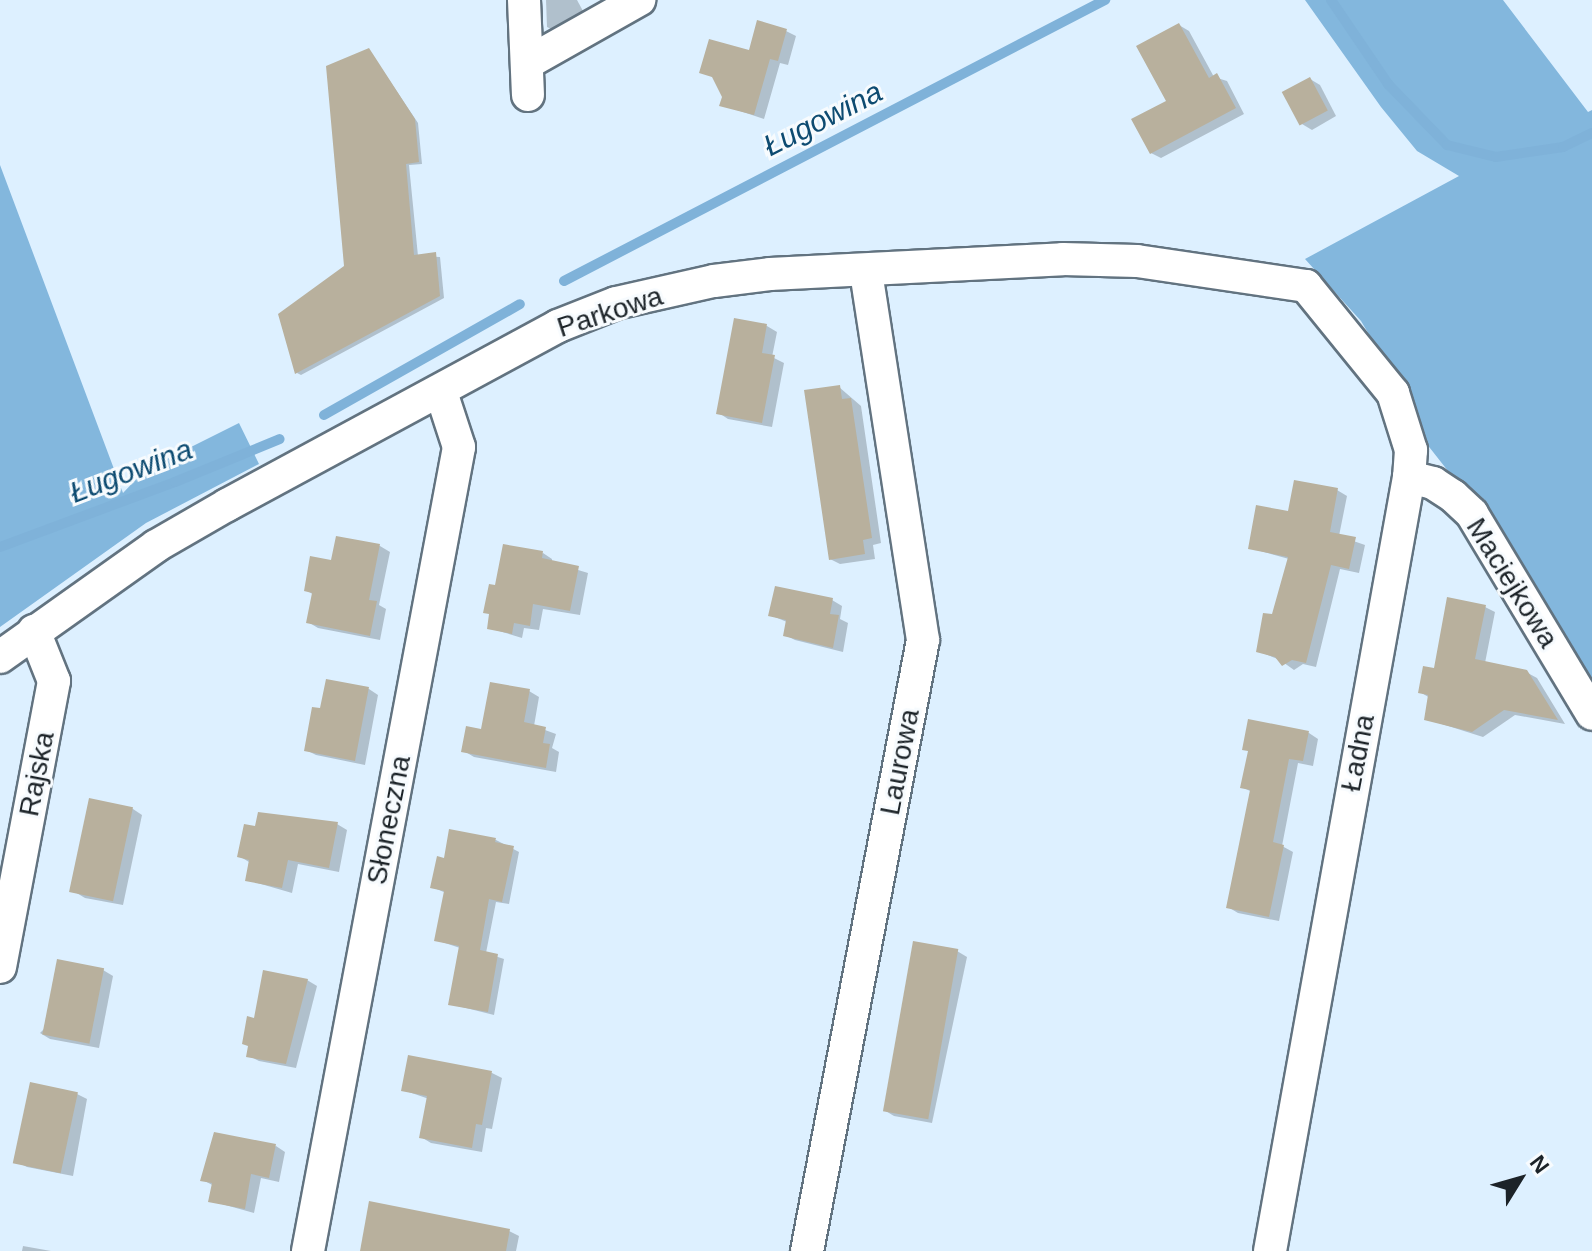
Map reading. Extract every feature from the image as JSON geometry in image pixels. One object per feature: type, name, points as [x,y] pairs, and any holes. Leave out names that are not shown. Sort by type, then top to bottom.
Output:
[{"type":"street","points":[[524,0],[528,95]]},
{"type":"street","points":[[527,63],[639,0]]},
{"type":"street","name":"Parkowa","points":[[0,657],[156,546],[227,505],[558,326],[616,303],[714,281],[770,274],[1063,259],[1137,261],[1306,286]]},
{"type":"street","name":"Laurowa","points":[[807,1251],[923,640],[866,271]]},
{"type":"street","name":"Ładna","points":[[1270,1251],[1409,477],[1411,450],[1405,420],[1393,393],[1336,319],[1306,286]]},
{"type":"street","name":"Słoneczna","points":[[308,1251],[459,447],[441,392]]},
{"type":"street","name":"Maciejkowa","points":[[1409,477],[1433,483],[1472,514],[1592,714]]},
{"type":"street","name":"Rajska","points":[[0,967],[54,681],[34,631]]},
{"type":"shaded area","points":[[1305,0],[1503,0],[1588,112],[1592,110],[1592,681],[1496,532],[1426,443],[1393,375],[1361,321],[1305,259],[1459,176],[1417,151],[1381,107]]},
{"type":"shaded area","points":[[0,165],[123,493],[145,470],[239,423],[259,464],[146,523],[0,627]]},
{"type":"building","points":[[757,20],[787,29],[778,61],[770,59],[754,115],[719,106],[722,97],[712,77],[699,73],[709,39],[749,50]]},
{"type":"building","points":[[1179,23],[1209,78],[1217,73],[1236,108],[1150,154],[1131,119],[1166,101],[1136,46]]},
{"type":"building","points":[[369,48],[415,119],[419,162],[406,164],[414,255],[436,252],[440,296],[295,374],[278,314],[344,266],[326,66]]},
{"type":"building","points":[[1310,77],[1328,111],[1300,126],[1282,92]]},
{"type":"building","points":[[734,318],[767,324],[762,353],[775,355],[762,423],[716,414]]},
{"type":"building","points":[[840,385],[842,399],[851,398],[872,538],[863,540],[865,554],[829,560],[804,390]]},
{"type":"building","points":[[1294,480],[1338,488],[1330,532],[1356,537],[1349,569],[1331,565],[1306,663],[1292,660],[1282,666],[1275,657],[1256,652],[1263,613],[1272,614],[1288,557],[1248,549],[1256,505],[1288,511]]},
{"type":"building","points":[[336,536],[380,544],[369,600],[377,601],[370,636],[306,623],[312,593],[304,591],[310,556],[331,560]]},
{"type":"building","points":[[503,544],[543,551],[542,558],[579,566],[570,611],[533,604],[530,626],[514,623],[512,634],[487,629],[489,614],[483,613],[489,584],[495,585]]},
{"type":"building","points":[[775,586],[833,598],[830,614],[839,615],[833,648],[783,636],[786,620],[768,616]]},
{"type":"building","points":[[1447,597],[1486,605],[1475,659],[1527,670],[1558,720],[1504,710],[1472,732],[1424,720],[1428,695],[1418,693],[1423,666],[1434,668]]},
{"type":"building","points":[[326,679],[369,687],[355,761],[304,751],[312,707],[320,708]]},
{"type":"building","points":[[490,682],[530,689],[524,722],[546,727],[543,743],[550,744],[546,768],[461,752],[466,726],[481,729]]},
{"type":"building","points":[[1248,719],[1309,731],[1303,761],[1289,759],[1273,842],[1284,845],[1269,917],[1226,908],[1250,790],[1240,788],[1248,751],[1242,750]]},
{"type":"building","points":[[89,798],[133,807],[113,901],[69,892]]},
{"type":"building","points":[[258,812],[338,822],[329,868],[288,860],[282,888],[245,881],[249,860],[237,857],[244,824],[255,826]]},
{"type":"building","points":[[449,829],[496,838],[495,842],[514,846],[502,902],[489,899],[480,950],[498,954],[488,1012],[448,1005],[459,946],[434,941],[444,891],[430,888],[437,856],[444,858]]},
{"type":"building","points":[[913,941],[958,949],[928,1119],[883,1111]]},
{"type":"building","points":[[57,959],[104,968],[89,1044],[42,1035]]},
{"type":"building","points":[[263,970],[308,979],[286,1064],[246,1057],[248,1046],[242,1044],[247,1016],[254,1018]]},
{"type":"building","points":[[408,1055],[492,1071],[482,1125],[476,1124],[472,1148],[419,1138],[427,1096],[401,1091]]},
{"type":"building","points":[[30,1082],[78,1092],[61,1173],[13,1163]]},
{"type":"building","points":[[214,1132],[276,1144],[269,1178],[251,1174],[245,1209],[208,1202],[212,1183],[200,1181]]},
{"type":"building","points":[[369,1201],[510,1229],[506,1251],[360,1251]]},
{"type":"waterway","name":"Ługowina","points":[[564,281],[1105,0]]},
{"type":"waterway","name":"Ługowina","points":[[1331,0],[1388,84],[1447,145],[1496,157],[1563,147],[1592,133]]},
{"type":"waterway","name":"Ługowina","points":[[324,415],[520,304]]},
{"type":"waterway","name":"Ługowina","points":[[0,547],[280,439]]}]
